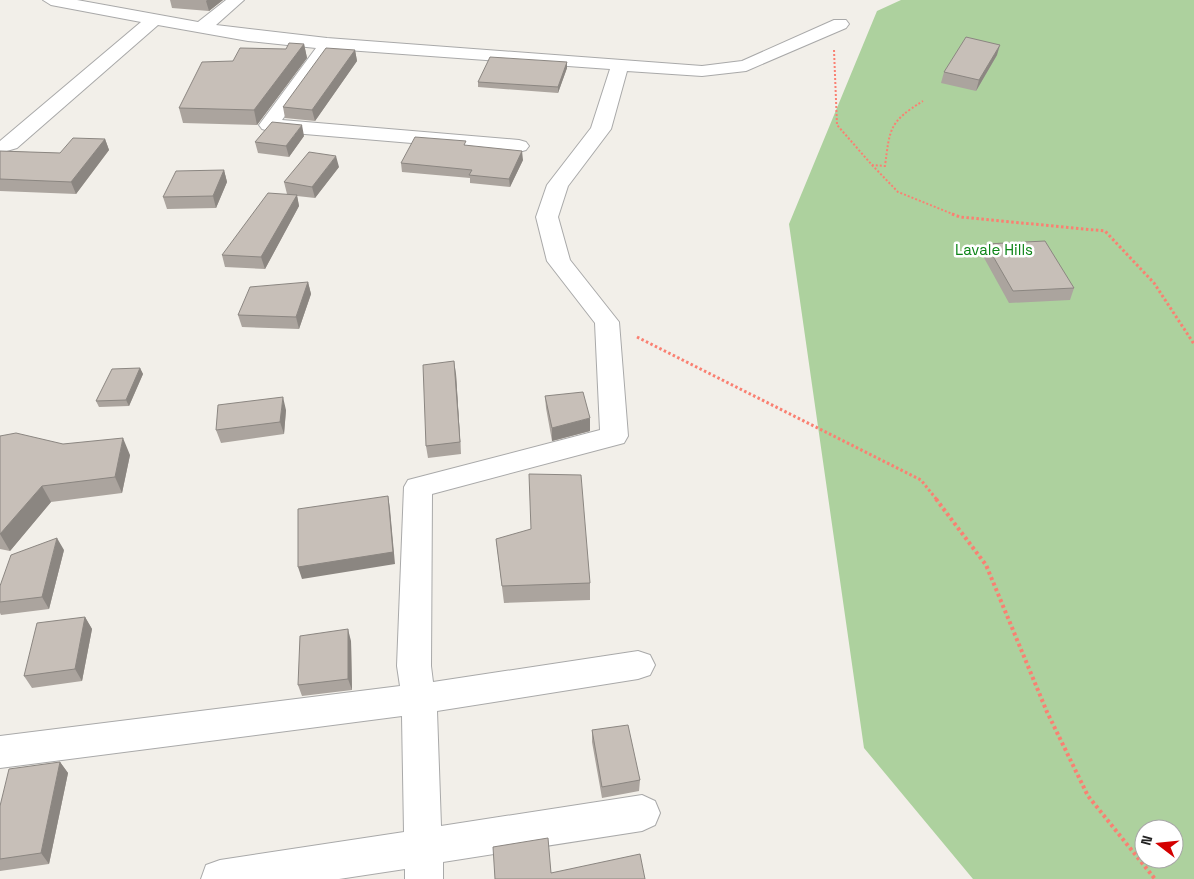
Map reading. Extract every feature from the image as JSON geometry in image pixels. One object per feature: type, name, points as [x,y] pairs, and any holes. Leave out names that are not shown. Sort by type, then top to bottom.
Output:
[{"type":"street","points":[[51,0],[155,19],[328,44],[366,44],[702,71],[746,66],[840,24]]},
{"type":"street","points":[[203,26],[236,0]]},
{"type":"street","points":[[0,147],[10,144],[155,19]]},
{"type":"street","points":[[328,44],[284,102],[270,125],[519,146]]},
{"type":"street","points":[[423,864],[419,699],[414,666],[418,487],[614,436],[607,322],[558,261],[547,217],[558,185],[600,130],[620,65]]},
{"type":"street","points":[[0,752],[419,699],[638,666]]},
{"type":"street","points":[[220,879],[423,864],[642,813]]},
{"type":"path","points":[[840,24],[845,28],[844,33],[834,43],[837,125],[898,192],[960,217],[1105,231],[1154,283],[1194,344]]},
{"type":"path","points":[[872,165],[885,166],[891,125],[900,114],[923,101]]},
{"type":"path","points":[[607,322],[921,480],[986,565],[1047,712],[1088,796],[1155,879]]},
{"type":"green space","name":"Lavale Hills","points":[[901,0],[1194,0],[1194,879],[973,879],[864,748],[789,224],[877,11]]},
{"type":"building","points":[[966,37],[1000,45],[979,80],[944,72]]},
{"type":"building","points":[[289,43],[304,44],[254,110],[179,108],[202,62],[233,61],[240,48],[286,49]]},
{"type":"building","points":[[326,48],[355,50],[312,110],[283,107]]},
{"type":"building","points":[[490,57],[567,62],[558,87],[478,82]]},
{"type":"building","points":[[272,122],[302,125],[286,146],[255,142]]},
{"type":"building","points":[[415,137],[466,141],[464,145],[522,151],[509,179],[469,175],[472,170],[401,163]]},
{"type":"building","points":[[73,138],[105,139],[71,182],[0,179],[0,151],[60,153]]},
{"type":"building","points":[[309,152],[336,156],[312,187],[284,182]]},
{"type":"building","points":[[224,170],[213,196],[163,197],[176,171]]},
{"type":"building","points":[[268,193],[297,195],[261,257],[222,255]]},
{"type":"building","points":[[1045,241],[1074,288],[1013,291],[986,244]]},
{"type":"building","points":[[308,282],[296,317],[238,315],[250,287]]},
{"type":"building","points":[[454,361],[460,442],[426,446],[423,365]]},
{"type":"building","points":[[140,368],[126,400],[96,401],[112,369]]},
{"type":"building","points":[[583,392],[590,418],[552,428],[545,396]]},
{"type":"building","points":[[283,397],[280,422],[216,430],[218,405]]},
{"type":"building","points":[[16,433],[63,444],[123,438],[115,477],[42,486],[0,534],[0,436]]},
{"type":"building","points":[[529,474],[581,475],[590,583],[502,586],[496,539],[531,529]]},
{"type":"building","points":[[388,496],[393,552],[298,567],[298,509]]},
{"type":"building","points":[[57,538],[42,597],[0,602],[0,586],[11,555]]},
{"type":"building","points":[[85,617],[75,669],[24,676],[37,623]]},
{"type":"building","points":[[348,629],[348,679],[298,685],[300,636]]},
{"type":"building","points":[[628,725],[640,780],[602,787],[592,730]]},
{"type":"building","points":[[60,762],[41,853],[0,859],[0,806],[9,769]]},
{"type":"building","points":[[548,838],[551,873],[640,854],[645,879],[495,879],[493,847]]}]
